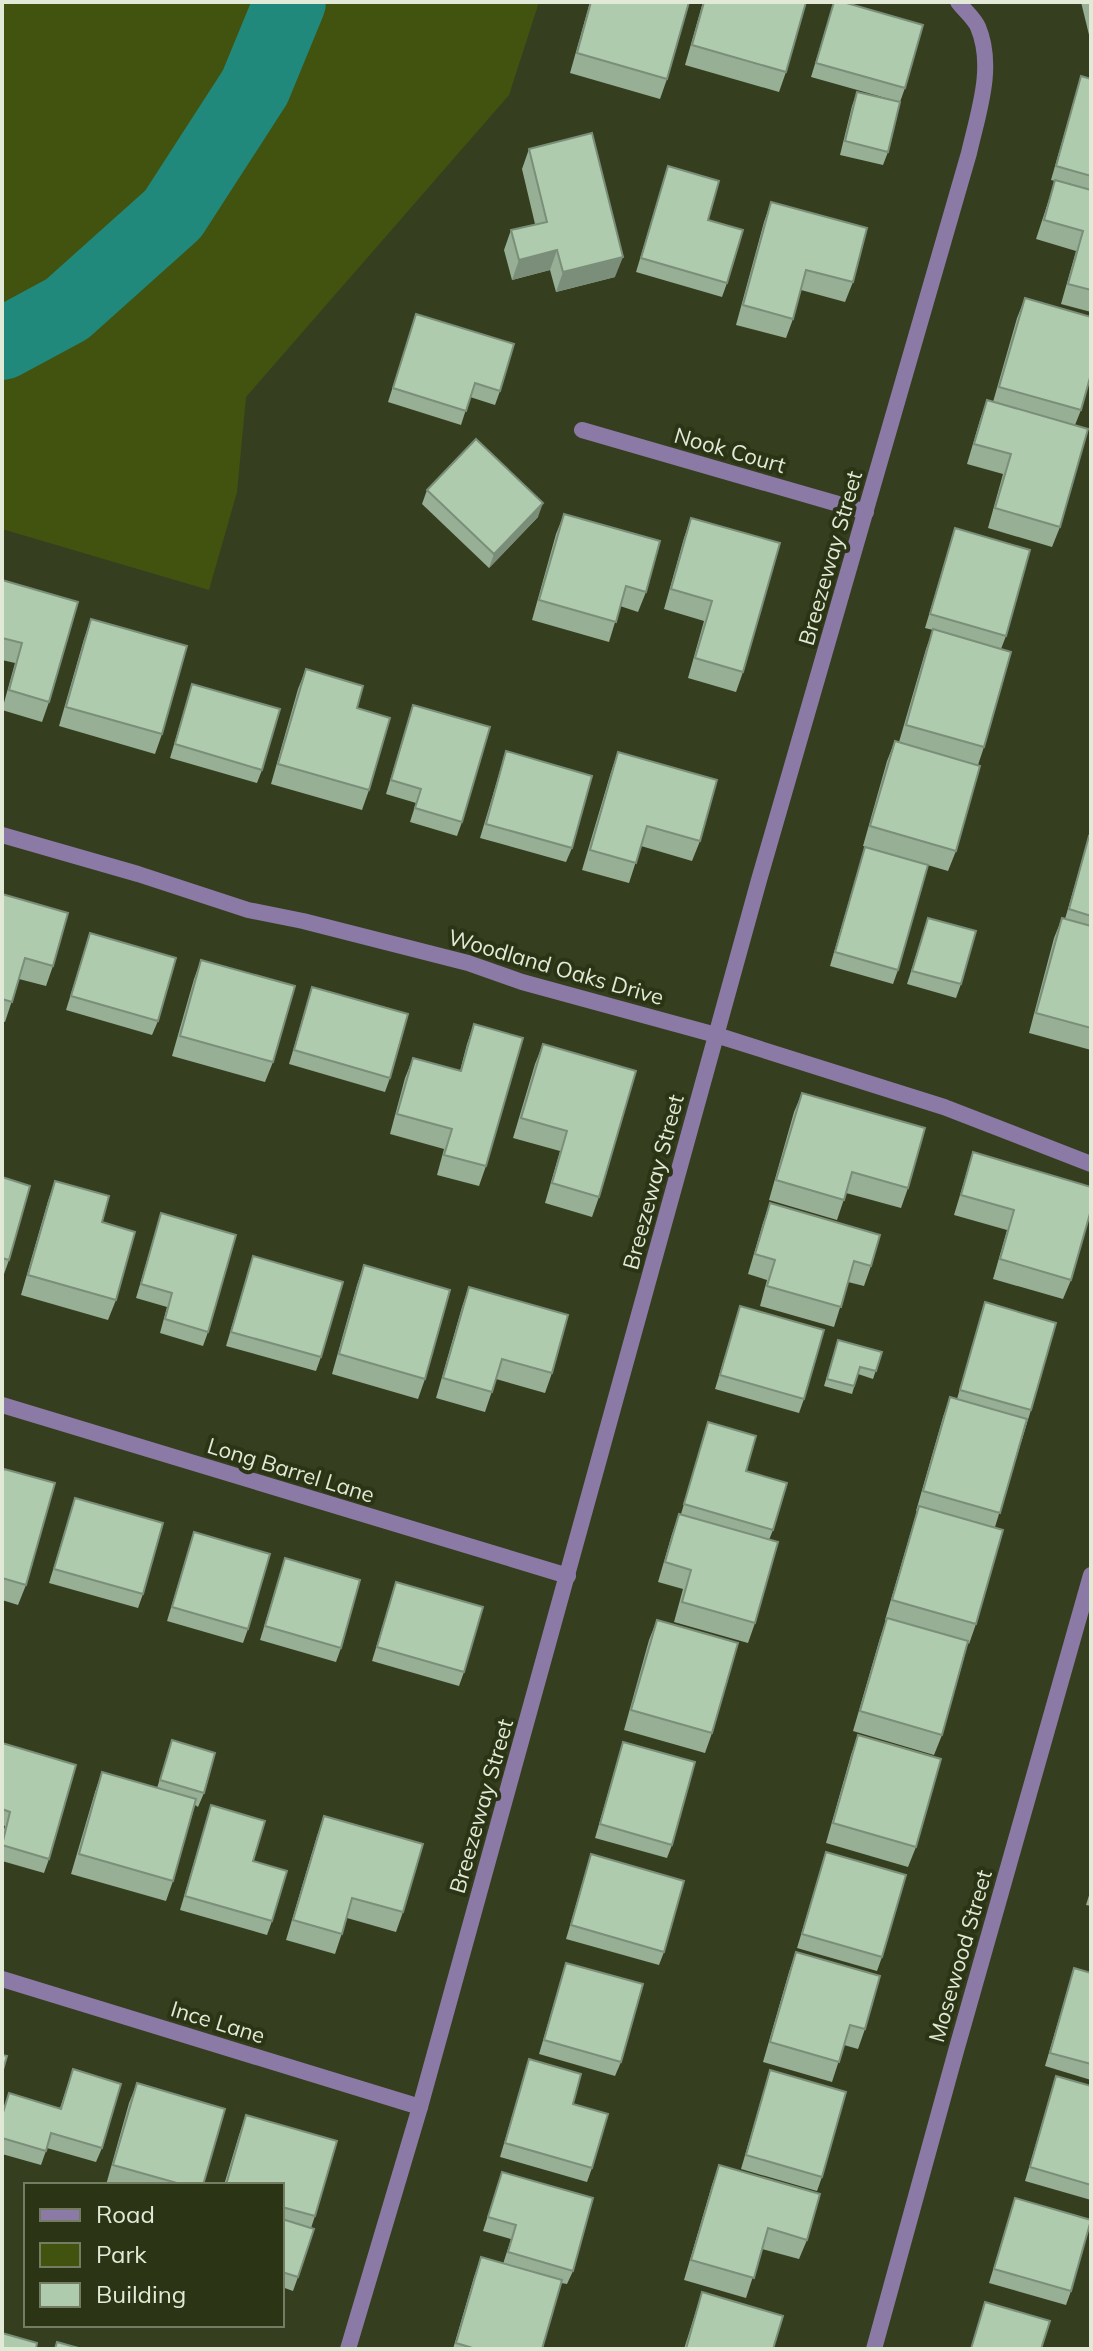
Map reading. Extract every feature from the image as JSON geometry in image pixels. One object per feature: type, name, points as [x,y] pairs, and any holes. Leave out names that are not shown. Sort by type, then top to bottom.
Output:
[{"type":"street","name":"Breezeway Street","points":[[348,2349],[420,2107],[716,1035],[969,153],[985,85],[985,54],[977,25],[958,2]]},
{"type":"street","name":"Nook Court","points":[[582,430],[866,512]]},
{"type":"street","name":"Woodland Oaks Drive","points":[[2,835],[248,910],[468,963],[522,982],[716,1035],[944,1107],[1091,1164]]},
{"type":"street","name":"Long Barrel Lane","points":[[2,1405],[568,1576]]},
{"type":"street","name":"Mosewood Street","points":[[874,2349],[1091,1575]]},
{"type":"street","name":"Ince Lane","points":[[2,1979],[420,2107]]},
{"type":"green space","points":[[2,2],[539,2],[509,95],[246,397],[237,492],[209,590],[2,529]]},
{"type":"building","points":[[591,2],[689,2],[667,79],[577,53]]},
{"type":"building","points":[[704,2],[806,2],[786,72],[692,45]]},
{"type":"building","points":[[834,2],[923,25],[905,88],[816,63]]},
{"type":"building","points":[[1081,76],[1091,79],[1091,176],[1056,166]]},
{"type":"building","points":[[857,92],[900,102],[888,152],[845,141]]},
{"type":"building","points":[[592,133],[623,257],[563,272],[557,250],[519,260],[511,230],[547,222],[529,149]]},
{"type":"building","points":[[668,166],[719,181],[708,220],[743,230],[727,283],[641,258]]},
{"type":"building","points":[[1055,180],[1091,190],[1091,290],[1068,284],[1083,231],[1044,220]]},
{"type":"building","points":[[771,202],[867,228],[853,282],[806,270],[793,319],[743,305]]},
{"type":"building","points":[[1025,298],[1091,317],[1091,374],[1081,410],[999,387]]},
{"type":"building","points":[[416,314],[514,344],[500,391],[475,383],[466,411],[393,388]]},
{"type":"building","points":[[987,400],[1088,429],[1060,527],[995,508],[1011,454],[974,444]]},
{"type":"building","points":[[476,439],[543,503],[494,554],[427,490]]},
{"type":"building","points":[[564,514],[660,541],[646,592],[626,586],[616,622],[539,600]]},
{"type":"building","points":[[691,518],[780,543],[743,672],[695,658],[712,601],[671,589]]},
{"type":"building","points":[[955,528],[1030,550],[1006,636],[930,614]]},
{"type":"building","points":[[2,580],[78,602],[49,702],[9,690],[22,643],[2,638]]},
{"type":"building","points":[[91,619],[187,646],[162,734],[66,707]]},
{"type":"building","points":[[933,629],[1011,652],[984,747],[906,725]]},
{"type":"building","points":[[306,669],[363,686],[357,708],[390,718],[369,790],[278,764]]},
{"type":"building","points":[[192,684],[280,709],[262,770],[175,744]]},
{"type":"building","points":[[413,705],[490,727],[462,822],[415,808],[421,789],[391,780]]},
{"type":"building","points":[[895,741],[980,766],[956,851],[870,826]]},
{"type":"building","points":[[506,751],[592,776],[572,848],[486,824]]},
{"type":"building","points":[[618,752],[717,780],[700,841],[647,826],[636,863],[590,850]]},
{"type":"building","points":[[1091,837],[1091,916],[1069,909]]},
{"type":"building","points":[[865,847],[928,865],[898,970],[835,952]]},
{"type":"building","points":[[2,894],[68,913],[53,966],[25,958],[12,1002],[2,999]]},
{"type":"building","points":[[928,918],[976,931],[961,984],[912,971]]},
{"type":"building","points":[[1062,918],[1091,926],[1091,1028],[1036,1013]]},
{"type":"building","points":[[90,933],[176,958],[158,1021],[71,996]]},
{"type":"building","points":[[201,960],[295,986],[273,1062],[180,1036]]},
{"type":"building","points":[[312,987],[408,1014],[390,1078],[294,1050]]},
{"type":"building","points":[[474,1024],[523,1038],[486,1166],[444,1155],[452,1129],[397,1114],[413,1058],[461,1071]]},
{"type":"building","points":[[543,1044],[636,1071],[599,1197],[552,1183],[567,1131],[521,1118]]},
{"type":"building","points":[[802,1093],[925,1128],[908,1188],[852,1172],[844,1200],[776,1180]]},
{"type":"building","points":[[973,1152],[1091,1187],[1091,1210],[1071,1280],[1000,1259],[1014,1210],[961,1195]]},
{"type":"building","points":[[2,1177],[30,1186],[9,1260],[2,1258]]},
{"type":"building","points":[[55,1181],[109,1196],[102,1222],[135,1232],[116,1300],[28,1275]]},
{"type":"building","points":[[770,1203],[880,1235],[871,1266],[854,1261],[841,1307],[767,1286],[775,1260],[755,1254]]},
{"type":"building","points":[[161,1213],[236,1235],[208,1332],[165,1319],[172,1293],[141,1284]]},
{"type":"building","points":[[253,1256],[343,1282],[321,1357],[231,1332]]},
{"type":"building","points":[[364,1265],[450,1290],[425,1379],[339,1354]]},
{"type":"building","points":[[469,1287],[568,1315],[552,1373],[502,1359],[492,1392],[443,1378]]},
{"type":"building","points":[[985,1302],[1056,1323],[1031,1410],[960,1390]]},
{"type":"building","points":[[740,1306],[824,1330],[804,1399],[720,1375]]},
{"type":"building","points":[[838,1340],[882,1352],[876,1371],[860,1367],[854,1386],[827,1379]]},
{"type":"building","points":[[950,1397],[1027,1419],[1000,1513],[923,1491]]},
{"type":"building","points":[[708,1422],[756,1436],[746,1471],[787,1483],[773,1530],[684,1504]]},
{"type":"building","points":[[4,1469],[55,1483],[26,1585],[2,1578]]},
{"type":"building","points":[[75,1498],[163,1523],[143,1594],[54,1569]]},
{"type":"building","points":[[919,1506],[1003,1530],[976,1624],[892,1600]]},
{"type":"building","points":[[679,1514],[778,1542],[755,1623],[682,1602],[691,1570],[665,1562]]},
{"type":"building","points":[[194,1532],[270,1554],[248,1629],[172,1607]]},
{"type":"building","points":[[285,1558],[360,1580],[341,1648],[265,1626]]},
{"type":"building","points":[[396,1582],[483,1607],[464,1672],[377,1647]]},
{"type":"building","points":[[887,1618],[968,1641],[942,1735],[860,1711]]},
{"type":"building","points":[[657,1620],[738,1643],[712,1733],[631,1710]]},
{"type":"building","points":[[858,1735],[941,1759],[916,1847],[833,1823]]},
{"type":"building","points":[[172,1740],[215,1753],[204,1793],[160,1780]]},
{"type":"building","points":[[623,1742],[695,1762],[672,1845],[600,1824]]},
{"type":"building","points":[[2,1743],[76,1765],[49,1859],[2,1845],[10,1812],[2,1809]]},
{"type":"building","points":[[102,1772],[196,1799],[173,1881],[79,1854]]},
{"type":"building","points":[[211,1805],[265,1821],[253,1861],[287,1871],[272,1921],[185,1896]]},
{"type":"building","points":[[324,1816],[423,1844],[403,1912],[352,1898],[342,1934],[293,1920]]},
{"type":"building","points":[[826,1852],[906,1875],[882,1957],[802,1934]]},
{"type":"building","points":[[591,1854],[684,1881],[664,1952],[571,1925]]},
{"type":"building","points":[[796,1952],[880,1976],[865,2029],[850,2025],[839,2062],[770,2042]]},
{"type":"building","points":[[566,1963],[643,1984],[621,2062],[544,2040]]},
{"type":"building","points":[[1074,1968],[1091,1973],[1091,2064],[1050,2053]]},
{"type":"building","points":[[2,2055],[7,2056],[2,2073]]},
{"type":"building","points":[[529,2059],[581,2074],[573,2104],[608,2114],[592,2168],[505,2143]]},
{"type":"building","points":[[73,2069],[121,2084],[102,2148],[51,2133],[46,2151],[2,2138],[2,2116],[9,2093],[61,2109]]},
{"type":"building","points":[[770,2070],[846,2092],[822,2177],[746,2155]]},
{"type":"building","points":[[1056,2076],[1091,2086],[1091,2185],[1030,2167]]},
{"type":"building","points":[[137,2083],[225,2109],[204,2183],[177,2183],[113,2165]]},
{"type":"building","points":[[246,2115],[337,2141],[315,2216],[284,2208],[284,2183],[227,2183]]},
{"type":"building","points":[[719,2165],[820,2194],[807,2240],[768,2228],[754,2278],[691,2260]]},
{"type":"building","points":[[502,2172],[593,2198],[573,2271],[508,2252],[516,2225],[488,2217]]},
{"type":"building","points":[[1015,2198],[1091,2220],[1071,2291],[994,2269]]},
{"type":"building","points":[[284,2220],[314,2229],[298,2277],[284,2273]]},
{"type":"building","points":[[481,2257],[562,2280],[542,2349],[476,2349],[456,2343]]},
{"type":"building","points":[[702,2292],[783,2316],[773,2349],[686,2349]]},
{"type":"building","points":[[985,2302],[1050,2321],[1041,2349],[971,2349]]},
{"type":"building","points":[[2,2333],[37,2343],[36,2349],[2,2349]]},
{"type":"building","points":[[57,2342],[82,2349],[55,2349]]},
{"type":"waterway","points":[[2,344],[67,309],[173,214],[255,87],[290,2]]}]
